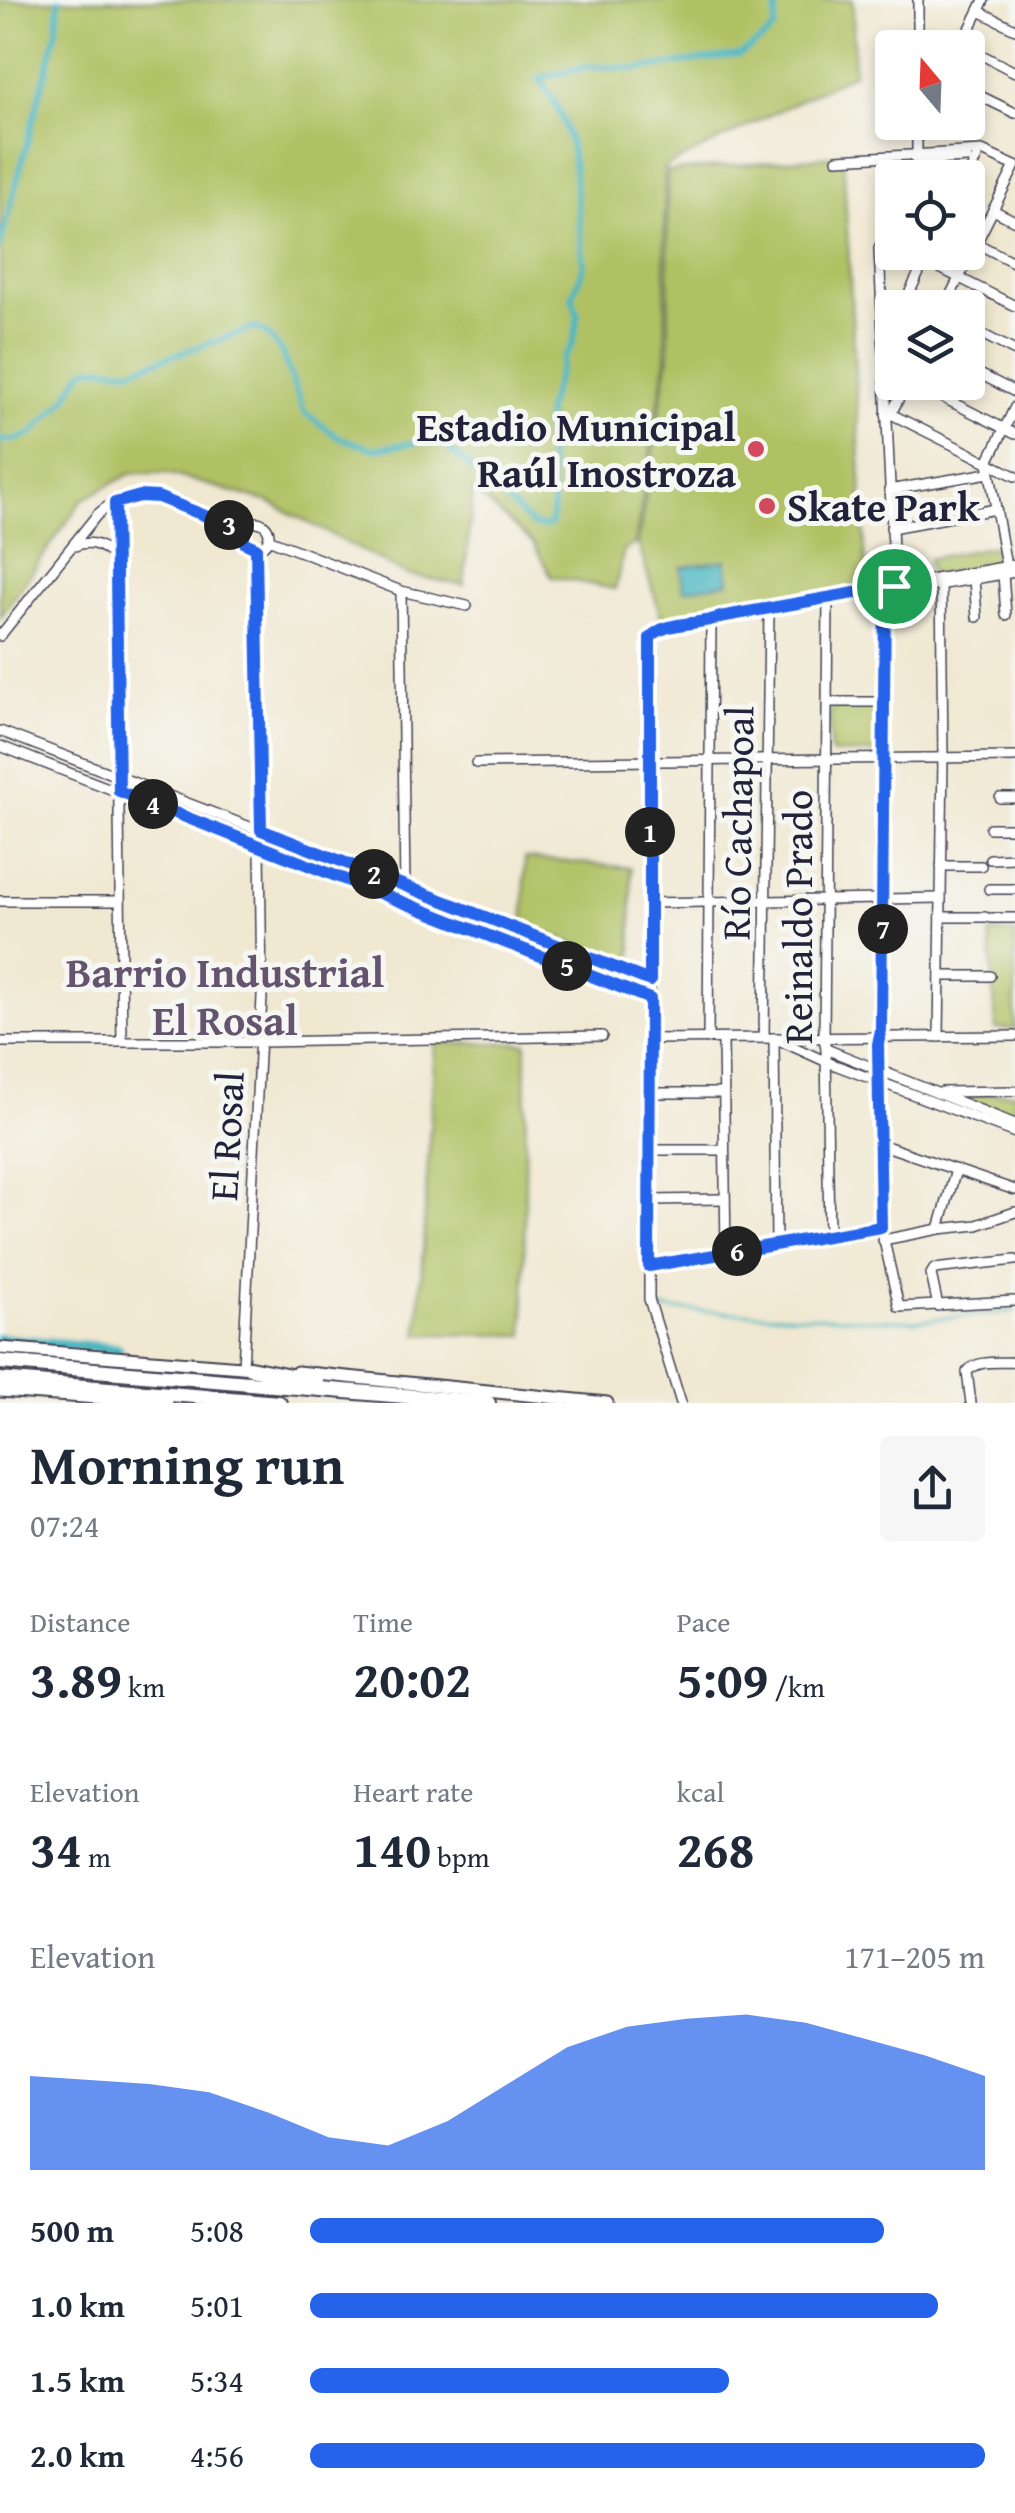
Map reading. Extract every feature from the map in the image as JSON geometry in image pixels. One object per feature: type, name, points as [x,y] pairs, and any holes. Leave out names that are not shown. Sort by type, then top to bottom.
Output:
[{"type":"highway","points":[[0,1362],[488,1403]]},
{"type":"highway","points":[[247,1368],[376,1392]]},
{"type":"highway","points":[[0,1380],[280,1403]]},
{"type":"highway","points":[[165,1403],[184,1403]]},
{"type":"main road","points":[[0,1348],[606,1403]]},
{"type":"main road","points":[[0,1391],[165,1403]]},
{"type":"street","points":[[918,0],[918,30]]},
{"type":"street","points":[[972,30],[984,0]]},
{"type":"street","points":[[979,11],[1015,30]]},
{"type":"street","points":[[985,57],[1015,72]]},
{"type":"street","points":[[985,98],[1015,113]]},
{"type":"street","points":[[915,160],[917,140]]},
{"type":"street","points":[[916,157],[982,152],[1014,169]]},
{"type":"street","points":[[838,159],[977,157],[1014,169]]},
{"type":"street","points":[[985,226],[1014,169]]},
{"type":"street","points":[[993,210],[1015,221]]},
{"type":"street","points":[[985,248],[1015,263]]},
{"type":"street","points":[[947,270],[1015,306]]},
{"type":"street","points":[[953,290],[963,270]]},
{"type":"street","points":[[985,336],[1015,351]]},
{"type":"street","points":[[985,377],[1015,392]]},
{"type":"street","points":[[887,400],[891,528],[878,1069],[881,1227],[899,1307],[1015,1301]]},
{"type":"street","points":[[888,414],[897,400]]},
{"type":"street","points":[[946,400],[1015,434]]},
{"type":"street","points":[[1006,615],[1010,569],[989,468],[1015,407]]},
{"type":"street","points":[[888,414],[989,468],[1015,476]]},
{"type":"street","points":[[889,490],[989,468]]},
{"type":"street","points":[[0,636],[100,510],[115,503],[140,496],[158,497],[243,531]]},
{"type":"street","points":[[115,503],[122,1041]]},
{"type":"street","points":[[891,528],[996,510]]},
{"type":"street","points":[[253,522],[262,524],[268,530],[268,539],[264,546],[256,548],[245,543],[243,531],[253,522]]},
{"type":"street","points":[[268,539],[401,591],[467,606]]},
{"type":"street","points":[[72,547],[96,543],[115,557]]},
{"type":"street","name":"El Rosal","points":[[247,1368],[262,1042],[256,548]]},
{"type":"street","points":[[942,581],[974,579],[1010,569]]},
{"type":"street","points":[[681,1403],[650,1308],[650,638],[662,629],[720,617],[1010,569]]},
{"type":"street","points":[[974,579],[977,617]]},
{"type":"street","points":[[939,1037],[942,581]]},
{"type":"street","points":[[401,591],[406,902]]},
{"type":"street","name":"Reinaldo Prado","points":[[828,601],[828,1236]]},
{"type":"street","name":"Río Cachapoal","points":[[769,611],[766,900],[776,1245]]},
{"type":"street","points":[[708,1038],[711,621]]},
{"type":"street","points":[[828,702],[885,702]]},
{"type":"street","points":[[0,731],[650,981]]},
{"type":"street","points":[[0,746],[650,999]]},
{"type":"street","points":[[476,763],[1015,756]]},
{"type":"street","points":[[1000,798],[1015,798]]},
{"type":"street","points":[[990,828],[1015,828]]},
{"type":"street","points":[[942,866],[1015,858]]},
{"type":"street","points":[[989,888],[1015,889]]},
{"type":"street","points":[[650,902],[941,898]]},
{"type":"street","points":[[0,901],[120,901]]},
{"type":"street","points":[[941,917],[1015,918]]},
{"type":"street","points":[[463,925],[479,924],[485,918]]},
{"type":"street","points":[[506,941],[511,927]]},
{"type":"street","points":[[940,976],[990,976]]},
{"type":"street","points":[[0,1042],[602,1036]]},
{"type":"street","points":[[650,1039],[769,1038],[825,1044],[879,1038],[1015,1036]]},
{"type":"street","points":[[723,1038],[726,1253]]},
{"type":"street","points":[[769,1038],[1015,1133]]},
{"type":"street","points":[[825,1044],[1015,1124]]},
{"type":"street","points":[[935,1092],[1015,1091]]},
{"type":"street","points":[[650,1093],[724,1092]]},
{"type":"street","points":[[880,1144],[1015,1190]]},
{"type":"street","points":[[650,1150],[724,1150]]},
{"type":"street","points":[[939,1229],[956,1170]]},
{"type":"street","points":[[649,1200],[725,1199]]},
{"type":"street","points":[[883,1240],[984,1224],[1015,1212]]},
{"type":"street","points":[[649,1266],[881,1227]]},
{"type":"street","points":[[938,1306],[931,1274],[934,1269],[1011,1258]]},
{"type":"street","points":[[971,1403],[966,1372],[969,1368],[1015,1362]]},
{"type":"green space","points":[[0,0],[853,0],[854,73],[664,168],[666,359],[635,544],[624,550],[615,589],[552,577],[533,543],[473,490],[464,585],[408,575],[269,502],[166,473],[132,473],[82,500],[0,618]]},
{"type":"green space","name":"Estadio Municipal Raúl Inostroza","points":[[843,155],[867,585],[662,620],[638,543],[669,355],[667,172]]},
{"type":"green space","points":[[995,546],[998,563],[931,576],[928,559]]},
{"type":"green space","points":[[877,706],[880,751],[832,754],[830,710]]},
{"type":"green space","points":[[525,858],[631,868],[632,966],[524,924]]},
{"type":"green space","points":[[990,933],[1015,933],[1015,1029],[996,1029]]},
{"type":"green space","points":[[435,1043],[526,1043],[524,1335],[418,1334]]},
{"type":"green space","points":[[1015,1093],[1015,1117],[951,1094]]},
{"type":"water","points":[[726,560],[729,582],[684,590],[681,567]]},
{"type":"waterway","points":[[0,245],[57,30],[59,0]]},
{"type":"waterway","points":[[0,440],[31,434],[66,399],[82,372],[91,367],[130,370],[255,328],[265,332],[281,351],[304,412],[338,437],[374,449],[425,441],[444,444],[533,525],[551,524],[547,408],[564,357],[573,343],[578,315],[572,297],[584,266],[572,153],[564,123],[539,78],[592,66],[638,69],[739,55],[775,28],[777,0]]},
{"type":"waterway","points":[[657,1309],[915,1321],[1015,1311]]},
{"type":"waterway","points":[[0,1339],[118,1349]]},
{"type":"place","name":"Estadio Municipal Raúl Inostroza","points":[[756,449]]},
{"type":"place","name":"Skate Park","points":[[767,506]]},
{"type":"district","name":"Barrio Industrial El Rosal","points":[[225,995]]},
{"type":"route","points":[[150,496],[243,531],[245,543],[256,548],[261,830],[650,981],[650,638],[657,630],[894,586],[895,592],[885,594],[884,899],[878,1044],[881,1227],[649,1266],[650,999],[119,791],[115,503],[150,496]]}]
